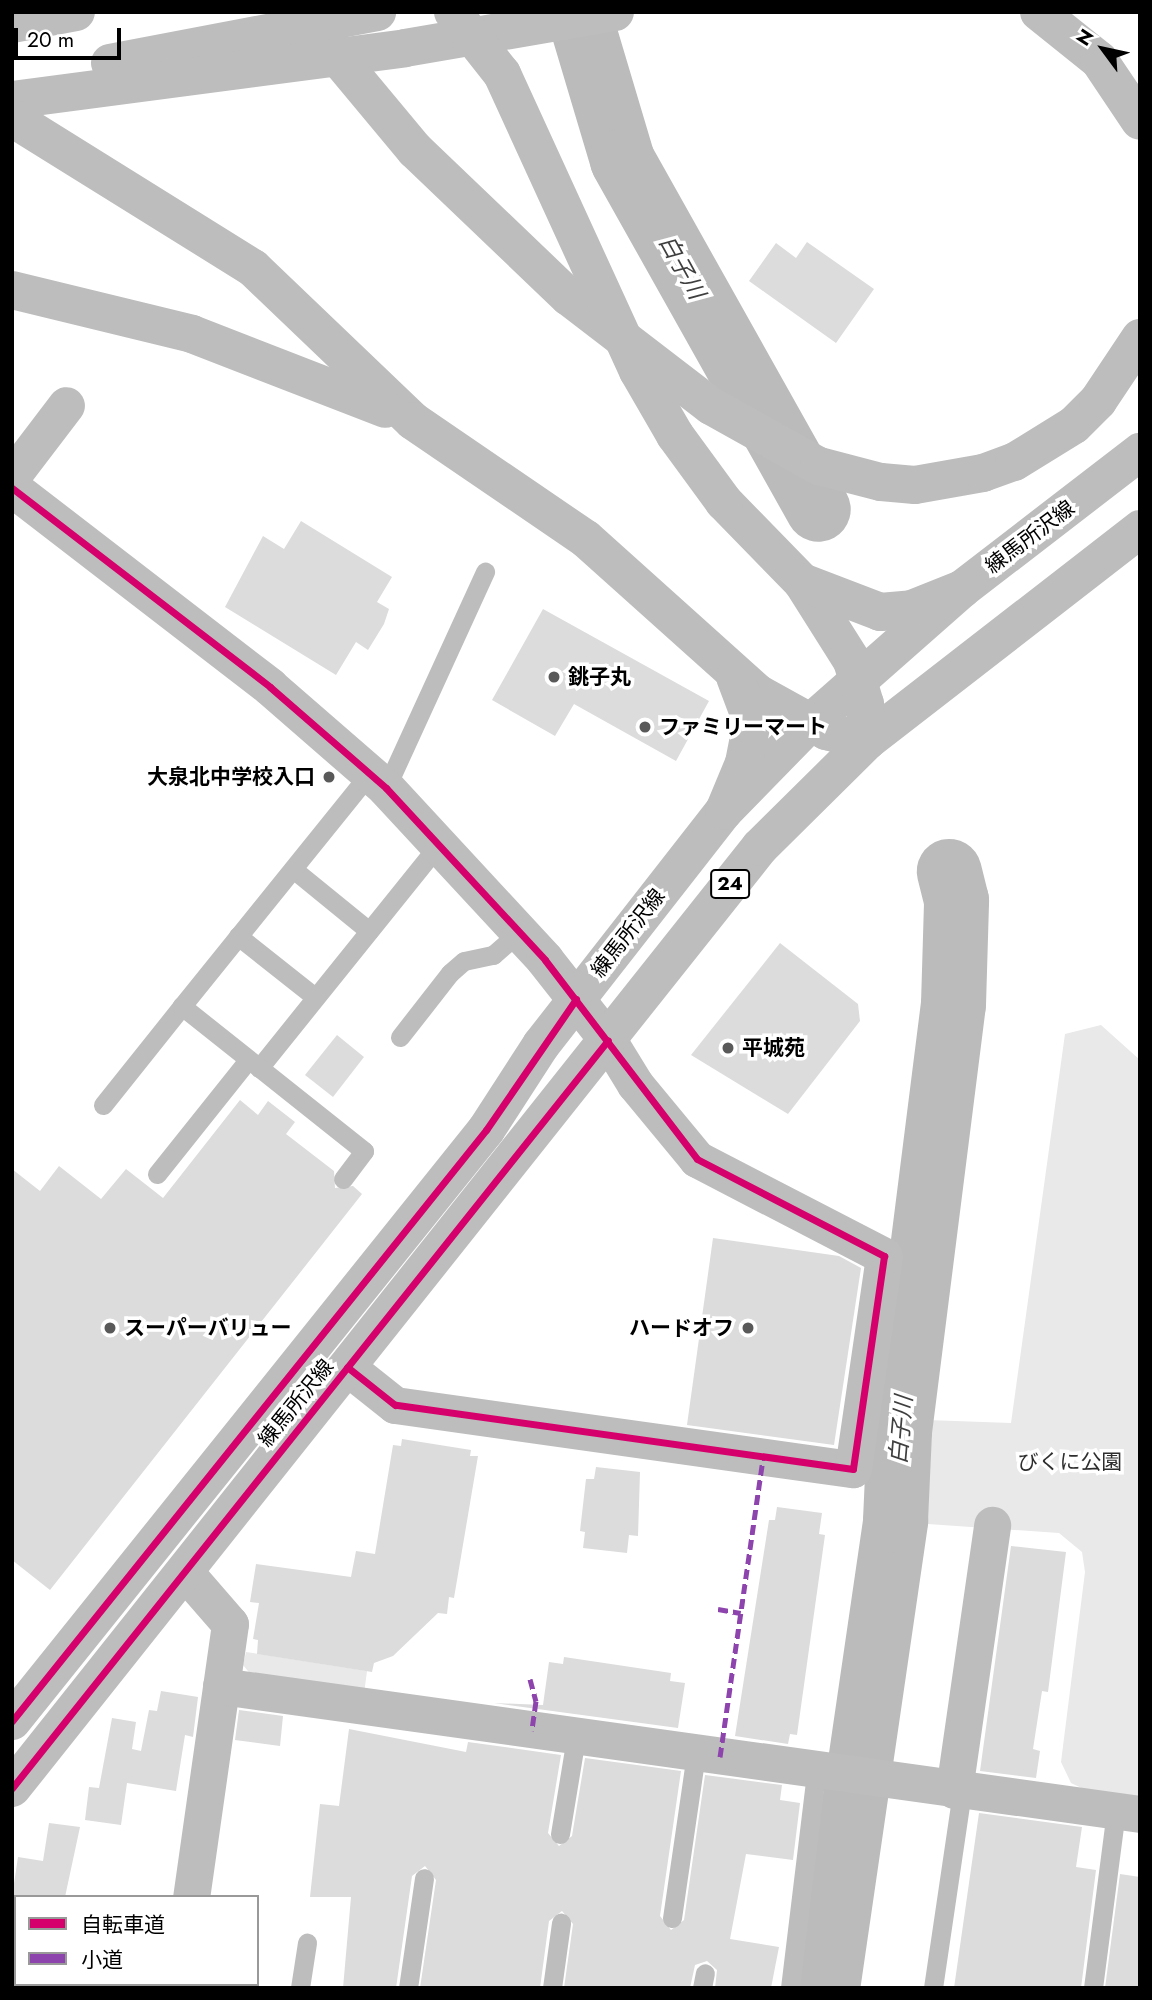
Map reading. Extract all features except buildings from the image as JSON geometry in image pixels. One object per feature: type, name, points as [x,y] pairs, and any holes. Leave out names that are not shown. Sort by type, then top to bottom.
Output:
[{"type":"main road","points":[[12,24],[76,12]]},
{"type":"main road","points":[[300,12],[415,150],[559,288],[678,383],[783,450],[852,477],[915,485],[983,473],[1014,462],[1074,425],[1098,401],[1140,338]]},
{"type":"main road","points":[[12,81],[377,12]]},
{"type":"main road","points":[[12,118],[253,268],[413,421],[586,540],[653,595],[735,677],[810,723],[867,741],[858,679],[803,582],[724,502],[675,435],[638,371],[502,74],[453,12]]},
{"type":"main road","points":[[12,100],[405,48],[615,12]]},
{"type":"main road","points":[[1038,12],[1099,60],[1140,121]]},
{"type":"main road","points":[[12,290],[192,334],[413,421]]},
{"type":"main road","name":"練馬所沢線","points":[[12,1721],[486,1130],[576,999],[724,811],[810,723],[962,589],[1140,452]]},
{"type":"main road","points":[[12,488],[270,687],[378,781],[519,932],[608,1040]]},
{"type":"main road","name":"練馬所沢線","points":[[12,1788],[760,847],[867,741],[1140,529]]},
{"type":"main road","points":[[803,582],[836,599],[888,612],[962,589]]},
{"type":"main road","points":[[724,811],[744,763],[752,722],[735,677]]},
{"type":"street","points":[[12,475],[66,405]]},
{"type":"street","points":[[347,1367],[395,1405],[853,1469],[884,1256],[697,1159],[635,1084],[608,1040]]},
{"type":"street","points":[[953,1790],[992,1525]]},
{"type":"street","points":[[184,1571],[230,1624],[191,1895]]},
{"type":"street","points":[[221,1686],[822,1773],[1128,1813]]},
{"type":"lane","points":[[103,1105],[293,869],[378,781],[485,572]]},
{"type":"lane","points":[[156,1174],[315,997],[439,844]]},
{"type":"lane","points":[[293,869],[369,930]]},
{"type":"lane","points":[[400,1037],[450,973],[464,961],[493,955],[519,932]]},
{"type":"lane","points":[[238,936],[315,997]]},
{"type":"lane","points":[[183,1006],[364,1151],[343,1178]]},
{"type":"lane","points":[[560,1834],[576,1737]]},
{"type":"lane","points":[[672,1918],[696,1753]]},
{"type":"lane","points":[[789,1988],[822,1773]]},
{"type":"lane","points":[[933,1988],[953,1790]]},
{"type":"lane","points":[[1093,1988],[1128,1813]]},
{"type":"lane","points":[[408,1988],[424,1878]]},
{"type":"lane","points":[[552,1988],[561,1923]]},
{"type":"lane","points":[[300,1988],[307,1943]]},
{"type":"green space","name":"びくに公園","points":[[1101,1025],[1140,1060],[1140,1800],[1094,1794],[1071,1783],[1061,1762],[1085,1572],[1082,1552],[1059,1533],[913,1523],[927,1420],[1011,1423],[1065,1034]]},
{"type":"green space","points":[[246,1652],[367,1671],[364,1694],[252,1676],[243,1665]]},
{"type":"waterway","name":"白子川","points":[[578,12],[622,160],[818,509]]},
{"type":"waterway","name":"白子川","points":[[827,1988],[895,1520],[899,1431],[953,1004],[956,900],[949,871]]},
{"type":"marked path","points":[[720,1757],[763,1457]]},
{"type":"marked path","points":[[718,1609],[741,1613]]},
{"type":"marked path","points":[[530,1679],[536,1701],[532,1731]]},
{"type":"cycle path","points":[[12,488],[270,687],[386,788],[545,960],[697,1159],[884,1256],[853,1469],[395,1405],[347,1367]]},
{"type":"cycle path","points":[[12,1721],[486,1130],[576,999]]},
{"type":"cycle path","points":[[12,1788],[608,1040]]},
{"type":"place","name":"銚子丸","points":[[554,677]]},
{"type":"place","name":"ファミリーマート","points":[[645,727]]},
{"type":"place","name":"大泉北中学校入口","points":[[329,777]]},
{"type":"place","name":"平城苑","points":[[728,1048]]},
{"type":"place","name":"スーパーバリュー","points":[[110,1328]]},
{"type":"place","name":"ハードオフ","points":[[748,1328]]}]
